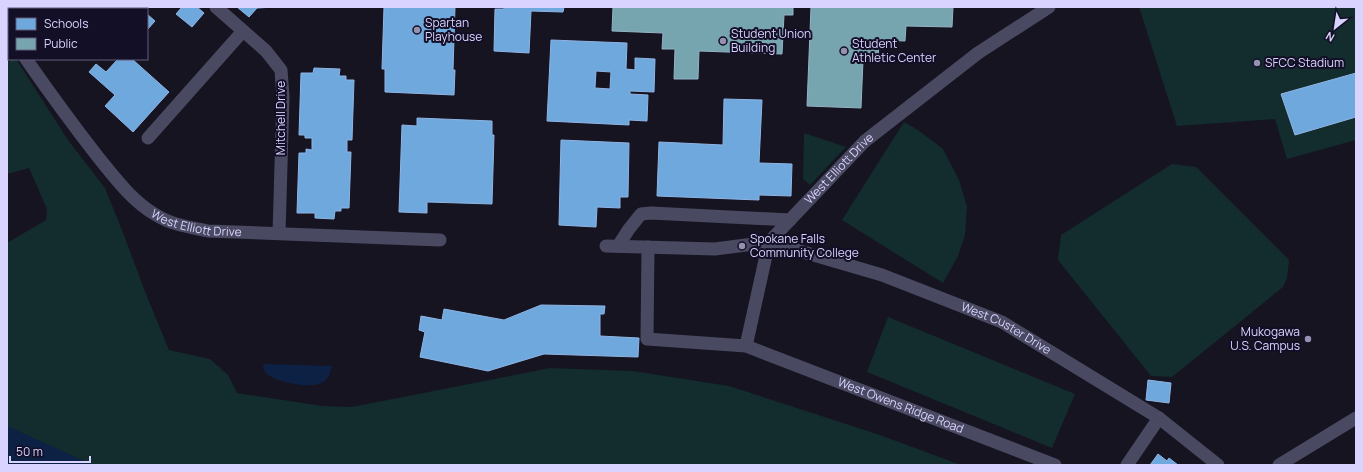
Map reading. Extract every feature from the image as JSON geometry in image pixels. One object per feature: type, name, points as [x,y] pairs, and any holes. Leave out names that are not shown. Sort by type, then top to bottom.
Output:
[{"type":"street","name":"Mitchell Drive","points":[[216,7],[266,51],[281,70],[283,97],[279,233]]},
{"type":"street","name":"West Elliott Drive","points":[[769,242],[865,141],[978,53],[1049,7]]},
{"type":"street","points":[[148,138],[243,31]]},
{"type":"street","name":"West Elliott Drive","points":[[27,60],[86,142],[132,197],[144,207],[169,222],[208,231],[440,240]]},
{"type":"street","points":[[746,346],[769,242],[715,250],[612,246],[629,229],[640,214],[651,212],[790,220]]},
{"type":"street","name":"West Custer Drive","points":[[769,242],[882,275],[1002,322],[1159,418],[1218,465]]},
{"type":"street","name":"West Owens Ridge Road","points":[[648,247],[647,339],[746,346],[1055,465]]},
{"type":"street","points":[[1127,465],[1159,418]]},
{"type":"street","points":[[1279,465],[1356,418]]},
{"type":"green space","name":"SFCC Stadium","points":[[1139,7],[1356,7],[1356,140],[1287,159],[1275,119],[1177,126]]},
{"type":"green space","points":[[7,46],[8,60],[17,60],[68,140],[105,188],[169,350],[210,359],[228,375],[237,393],[322,406],[352,407],[550,368],[633,371],[729,386],[880,435],[961,465],[34,465],[7,455],[7,243],[46,220],[47,209],[29,168],[7,174]]},
{"type":"green space","points":[[904,122],[918,130],[943,149],[959,180],[967,207],[965,235],[958,256],[943,283],[842,220]]},
{"type":"green space","points":[[804,133],[846,147],[810,185],[803,179]]},
{"type":"green space","points":[[1172,164],[1196,167],[1289,260],[1287,278],[1283,287],[1172,377],[1151,376],[1058,260],[1061,235]]},
{"type":"green space","points":[[888,317],[1075,394],[1052,448],[867,372]]},
{"type":"water","points":[[264,364],[332,366],[328,377],[323,382],[318,384],[303,385],[285,382],[270,376],[266,373],[263,367]]},
{"type":"water","points":[[7,426],[93,465],[7,465]]},
{"type":"building: Schools","points":[[139,7],[140,8],[114,8]]},
{"type":"building: Schools","points":[[182,7],[197,7],[204,13],[192,27],[176,14]]},
{"type":"building: Schools","points":[[237,7],[275,7],[257,8],[249,17]]},
{"type":"building: Schools","points":[[384,7],[455,7],[453,70],[455,70],[454,95],[385,92],[385,69],[382,69]]},
{"type":"building: Schools","points":[[504,7],[564,7],[563,12],[531,11],[529,53],[494,51],[495,9],[504,9]]},
{"type":"building: Schools","points":[[148,15],[155,21],[148,29]]},
{"type":"building: Schools","points":[[551,40],[627,43],[626,69],[635,70],[635,58],[655,59],[654,92],[630,91],[630,94],[648,95],[647,121],[629,120],[629,125],[547,121]],"holes":[[[596,71],[611,72],[610,89],[595,88]]]},
{"type":"building: Schools","points":[[117,60],[133,60],[169,92],[133,132],[105,106],[115,95],[89,72],[96,64],[106,72]]},
{"type":"building: Schools","points":[[314,68],[340,69],[339,76],[346,76],[346,80],[354,80],[352,140],[347,140],[347,152],[351,152],[349,208],[341,208],[341,211],[335,211],[334,219],[315,218],[315,213],[297,213],[299,153],[306,153],[306,149],[312,150],[312,138],[305,138],[305,135],[299,135],[301,73],[313,73]]},
{"type":"building: Schools","points":[[1356,73],[1356,117],[1295,135],[1281,94]]},
{"type":"building: Schools","points":[[724,99],[762,100],[759,163],[792,164],[791,196],[759,195],[759,200],[657,196],[659,142],[723,145]]},
{"type":"building: Schools","points":[[417,118],[492,121],[492,135],[494,135],[492,204],[427,202],[427,213],[399,212],[402,125],[417,126]]},
{"type":"building: Schools","points":[[561,140],[629,143],[628,197],[620,197],[620,208],[597,207],[596,227],[559,225]]},
{"type":"building: Schools","points":[[541,305],[605,306],[604,314],[600,314],[600,336],[639,338],[638,357],[544,354],[488,371],[420,357],[425,332],[419,330],[421,316],[442,320],[444,309],[504,320]]},
{"type":"building: Schools","points":[[1148,380],[1171,383],[1169,403],[1146,400]]},
{"type":"building: Schools","points":[[1158,454],[1167,461],[1169,458],[1178,465],[1150,465]]},
{"type":"building: Public","name":"Student Union Building","points":[[613,7],[793,7],[793,15],[784,15],[782,54],[699,51],[698,79],[674,79],[675,49],[662,49],[663,33],[612,31]]},
{"type":"building: Public","name":"Student Athletic Center","points":[[811,7],[953,7],[952,27],[906,26],[905,41],[879,40],[878,61],[863,60],[861,108],[807,106]]},
{"type":"place","name":"Spartan Playhouse","points":[[417,30]]},
{"type":"place","name":"Student Union Building","points":[[723,41]]},
{"type":"place","name":"Student Athletic Center","points":[[844,51]]},
{"type":"place","name":"SFCC Stadium","points":[[1257,63]]},
{"type":"place","name":"Spokane Falls Community College","points":[[742,246]]},
{"type":"place","name":"Mukogawa U.S. Campus","points":[[1308,339]]}]
